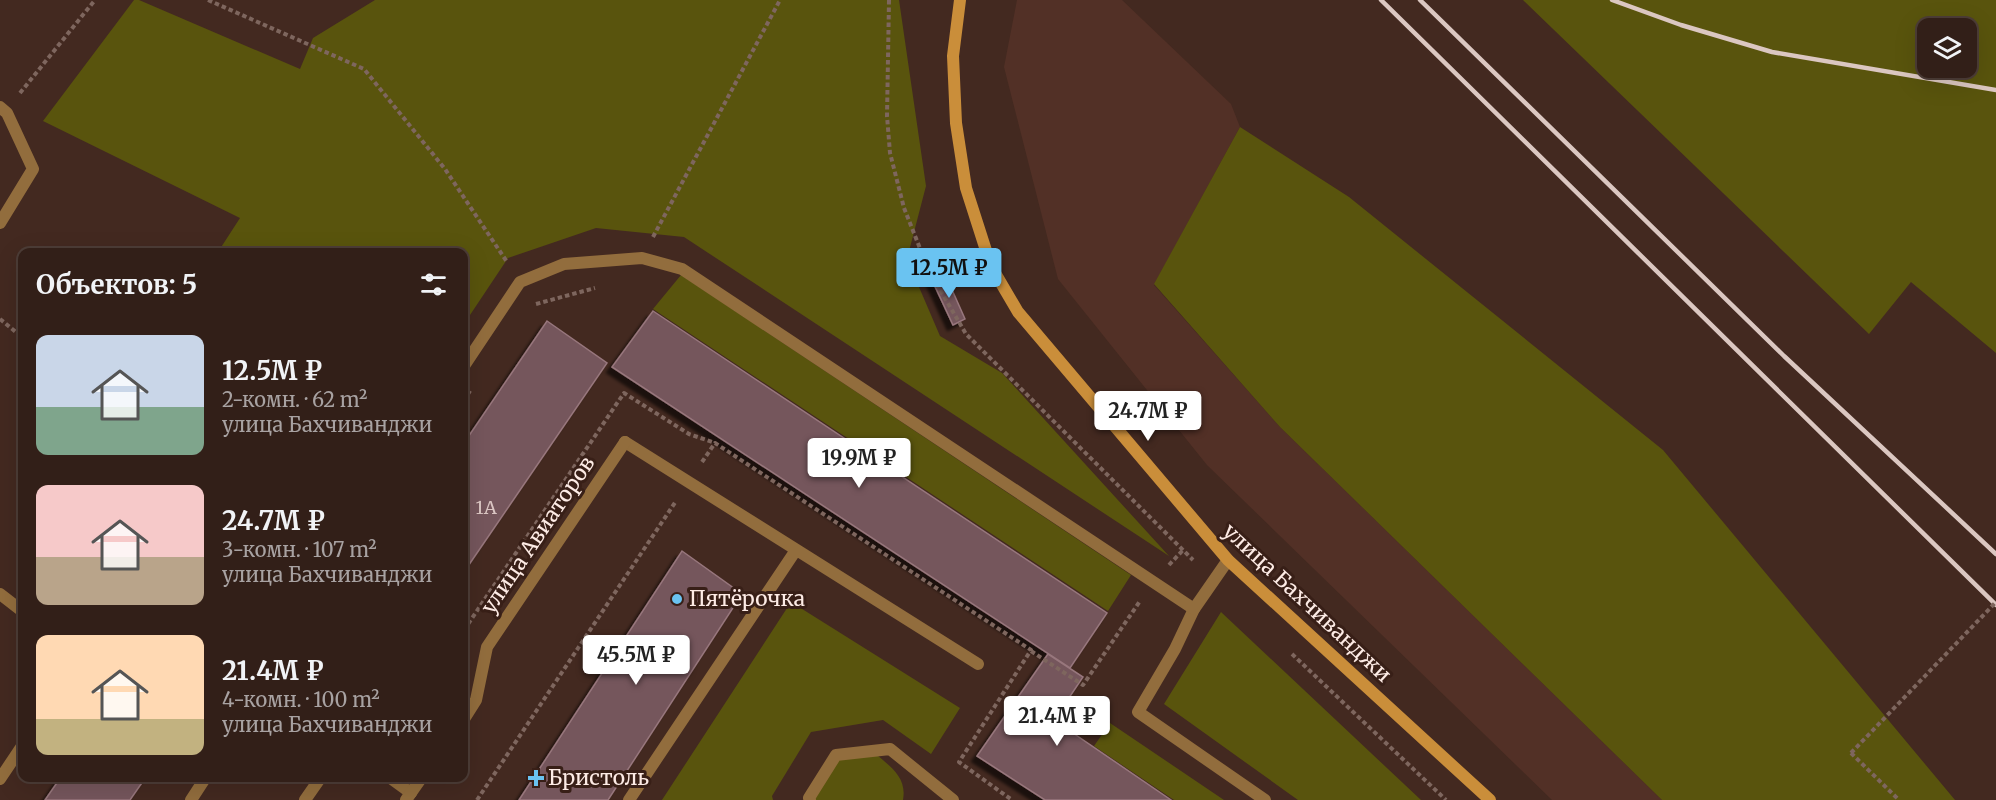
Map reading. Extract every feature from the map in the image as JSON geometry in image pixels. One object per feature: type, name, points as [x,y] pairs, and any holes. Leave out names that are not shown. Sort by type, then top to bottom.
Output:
[{"type":"main road","name":"улица Бахчиванджи","points":[[960,0],[953,56],[956,123],[966,188],[991,266],[1018,312],[1228,560],[1490,800]]},
{"type":"street","points":[[0,223],[33,169],[4,110]]},
{"type":"street","points":[[468,360],[520,282],[564,264],[642,258],[682,269],[1194,609]]},
{"type":"street","name":"улица Авиаторов","points":[[468,713],[476,700],[487,647],[625,442],[689,482]]},
{"type":"street","points":[[689,482],[978,664]]},
{"type":"street","points":[[629,800],[796,550]]},
{"type":"street","points":[[1228,560],[1194,609],[1175,649],[1138,712],[1265,800]]},
{"type":"street","points":[[0,594],[18,608]]},
{"type":"street","points":[[468,695],[476,700]]},
{"type":"street","points":[[810,800],[809,798],[836,755],[890,749],[943,798]]},
{"type":"street","points":[[0,779],[18,752]]},
{"type":"street","points":[[190,800],[203,782]]},
{"type":"street","points":[[305,800],[318,782]]},
{"type":"street","points":[[394,782],[408,796],[418,782]]},
{"type":"path","points":[[4,110],[95,0]]},
{"type":"path","points":[[208,0],[364,69],[445,169],[520,282],[524,307],[603,286]]},
{"type":"path","points":[[642,258],[780,0]]},
{"type":"path","points":[[0,319],[18,334]]},
{"type":"path","points":[[468,395],[476,382]]},
{"type":"path","points":[[477,800],[689,482]]},
{"type":"path","points":[[1031,650],[1083,685],[1154,582],[1183,550]]},
{"type":"path","points":[[1898,800],[1851,753],[1996,602]]},
{"type":"shaded area","points":[[134,0],[139,0],[300,69],[313,38],[375,0],[899,0],[926,186],[907,259],[940,336],[1002,373],[1169,556],[684,237],[596,228],[508,258],[468,318],[468,248],[221,248],[240,218],[43,121]]},
{"type":"shaded area","points":[[1017,0],[1122,0],[1231,104],[1240,127],[1154,285],[1280,427],[1662,800],[1552,800],[1207,465],[1058,279],[1004,67]]},
{"type":"shaded area","points":[[1523,0],[1996,0],[1996,353],[1911,282],[1869,334]]},
{"type":"shaded area","points":[[1240,127],[1349,197],[1663,450],[1955,800],[1662,800],[1280,427],[1154,284]]},
{"type":"shaded area","points":[[681,275],[1131,575],[1108,611],[653,309]]},
{"type":"shaded area","points":[[791,602],[960,708],[931,754],[883,720],[811,732],[772,796],[773,800],[662,800]]},
{"type":"shaded area","points":[[1221,612],[1421,800],[1298,800],[1164,704]]},
{"type":"shaded area","points":[[1110,723],[1224,800],[1174,800],[1094,746]]},
{"type":"shaded area","points":[[877,755],[897,774],[903,786],[903,800],[808,800],[831,759]]},
{"type":"building","points":[[945,274],[965,319],[953,325],[932,280]]},
{"type":"building","points":[[653,311],[1107,613],[1070,668],[612,367]]},
{"type":"building","points":[[547,321],[607,363],[468,566],[468,437]]},
{"type":"building","points":[[682,551],[742,594],[608,800],[519,800]]},
{"type":"building","points":[[1048,654],[1083,677],[1054,720],[1171,800],[1045,800],[977,756]]},
{"type":"building","points":[[58,782],[143,782],[130,800],[45,800]]},
{"type":"railway","points":[[1381,0],[1996,605]]},
{"type":"railway","points":[[1420,0],[1784,356],[1996,554]]},
{"type":"railway","points":[[1612,0],[1681,25],[1772,52],[1996,90]]},
{"type":"place","name":"Пятёрочка","points":[[677,599]]},
{"type":"place","name":"Бристоль","points":[[536,778]]}]
